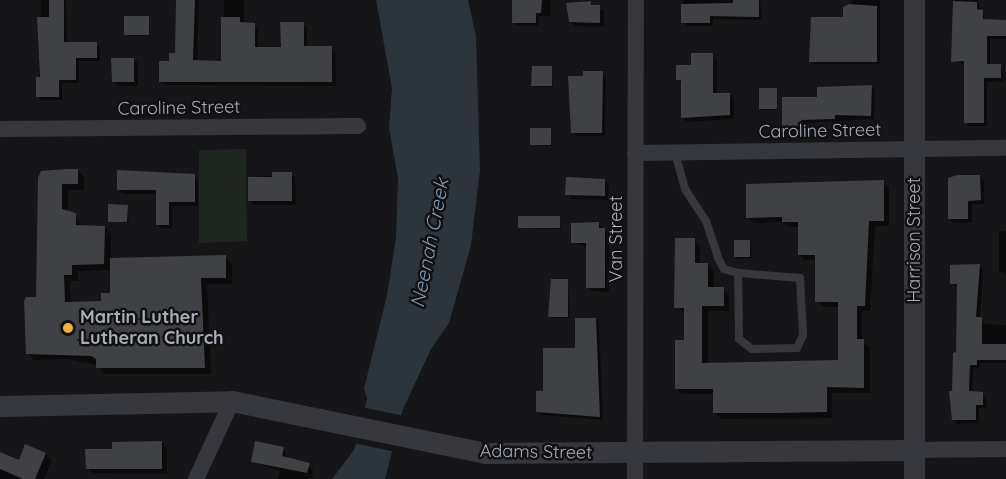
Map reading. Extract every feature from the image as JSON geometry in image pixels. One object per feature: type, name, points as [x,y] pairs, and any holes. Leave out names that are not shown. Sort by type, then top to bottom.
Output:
[{"type":"street","name":"Van Street","points":[[635,479],[636,0]]},
{"type":"street","name":"Harrison Street","points":[[914,0],[914,479]]},
{"type":"street","name":"Caroline Street","points":[[0,129],[358,126]]},
{"type":"street","name":"Caroline Street","points":[[635,153],[1006,148]]},
{"type":"street","name":"Adams Street","points":[[0,406],[232,401],[486,453],[1006,449]]},
{"type":"street","points":[[195,479],[232,401]]},
{"type":"lane","points":[[675,152],[685,189],[706,221],[719,260],[724,268],[738,273],[800,278],[803,335],[797,348],[743,346],[737,322],[738,273]]},
{"type":"shaded area","points":[[246,149],[247,241],[199,243],[199,150]]},
{"type":"water","name":"Neenah Creek","points":[[376,0],[468,0],[476,37],[480,170],[471,245],[449,323],[431,349],[403,409],[385,479],[332,479],[354,450],[361,427],[367,398],[364,389],[387,295],[396,238],[398,178],[389,128],[392,88]]},
{"type":"pier","points":[[362,407],[404,416],[396,452],[353,443]]},
{"type":"building","points":[[49,0],[64,0],[64,42],[97,42],[97,58],[76,58],[76,80],[59,80],[59,97],[36,97],[36,77],[40,77],[37,17],[49,17]]},
{"type":"building","points":[[176,0],[195,0],[193,60],[221,61],[221,17],[240,17],[240,22],[255,23],[255,47],[281,47],[280,22],[304,22],[304,46],[332,46],[332,82],[159,82],[159,61],[169,61],[169,53],[175,53]]},
{"type":"building","points":[[512,0],[542,0],[541,13],[536,13],[536,23],[512,23]]},
{"type":"building","points":[[733,0],[759,0],[759,17],[710,16],[710,23],[681,23],[681,4],[733,3]]},
{"type":"building","points":[[591,1],[591,5],[600,5],[600,23],[569,22],[566,3]]},
{"type":"building","points":[[953,1],[977,2],[977,9],[983,10],[983,19],[1006,20],[1006,36],[987,36],[987,64],[1001,64],[1001,78],[984,78],[984,123],[964,123],[964,61],[951,62]]},
{"type":"building","points":[[849,4],[877,6],[877,62],[809,62],[811,17],[843,17],[843,7]]},
{"type":"building","points":[[124,16],[149,16],[149,35],[124,35]]},
{"type":"building","points":[[691,53],[713,53],[713,93],[730,93],[730,115],[681,118],[681,80],[676,80],[676,65],[691,65]]},
{"type":"building","points":[[111,58],[134,58],[134,82],[112,82]]},
{"type":"building","points":[[532,66],[552,66],[552,86],[531,86]]},
{"type":"building","points":[[583,71],[603,71],[602,133],[571,133],[568,76],[583,76]]},
{"type":"building","points":[[872,85],[871,116],[835,115],[835,119],[801,120],[801,126],[782,126],[782,97],[817,97],[817,87]]},
{"type":"building","points":[[759,88],[777,88],[777,109],[759,109]]},
{"type":"building","points":[[530,128],[551,128],[551,145],[530,145]]},
{"type":"building","points":[[78,169],[78,184],[62,184],[62,209],[76,213],[76,225],[105,226],[104,264],[72,265],[72,275],[64,275],[65,302],[101,301],[101,293],[110,293],[110,258],[226,255],[226,278],[201,278],[205,368],[96,368],[96,359],[91,356],[26,354],[24,301],[26,297],[36,297],[38,178],[41,171]]},
{"type":"building","points":[[117,170],[195,174],[195,202],[169,202],[169,225],[156,225],[156,190],[117,190]]},
{"type":"building","points":[[272,172],[292,172],[292,201],[248,201],[248,177],[272,177]]},
{"type":"building","points":[[957,175],[980,175],[981,200],[968,201],[968,219],[948,219],[948,178]]},
{"type":"building","points":[[566,177],[605,179],[605,196],[565,195]]},
{"type":"building","points":[[884,180],[884,221],[869,221],[865,306],[857,306],[857,339],[864,339],[864,388],[827,387],[827,412],[776,413],[713,413],[713,389],[675,389],[675,340],[684,340],[684,308],[674,308],[675,238],[695,238],[695,263],[708,263],[708,287],[724,287],[724,306],[702,306],[702,363],[838,360],[838,302],[815,302],[815,255],[798,255],[798,222],[782,222],[782,217],[746,218],[746,184]]},
{"type":"building","points":[[108,204],[128,205],[127,222],[108,222]]},
{"type":"building","points":[[518,216],[560,216],[560,228],[518,228]]},
{"type":"building","points":[[599,222],[599,228],[605,228],[605,288],[586,288],[586,243],[571,243],[571,223]]},
{"type":"building","points":[[734,240],[750,240],[750,257],[734,257]]},
{"type":"building","points":[[980,264],[976,317],[982,317],[982,344],[1006,344],[1006,360],[977,360],[977,365],[970,365],[969,391],[983,392],[983,405],[976,405],[976,420],[952,420],[949,391],[952,391],[953,353],[956,352],[957,284],[950,284],[950,265]]},
{"type":"building","points":[[551,279],[568,279],[568,317],[548,317]]},
{"type":"building","points":[[575,318],[596,318],[600,417],[536,412],[536,391],[543,391],[543,348],[575,348]]},
{"type":"building","points":[[162,441],[162,469],[86,469],[85,449],[112,449],[112,442]]},
{"type":"building","points":[[255,441],[284,447],[282,456],[310,463],[307,473],[251,462]]},
{"type":"building","points":[[25,444],[46,453],[35,479],[23,479],[0,469],[0,452],[19,460]]},
{"type":"place","name":"Martin Luther Lutheran Church","points":[[68,328]]}]
